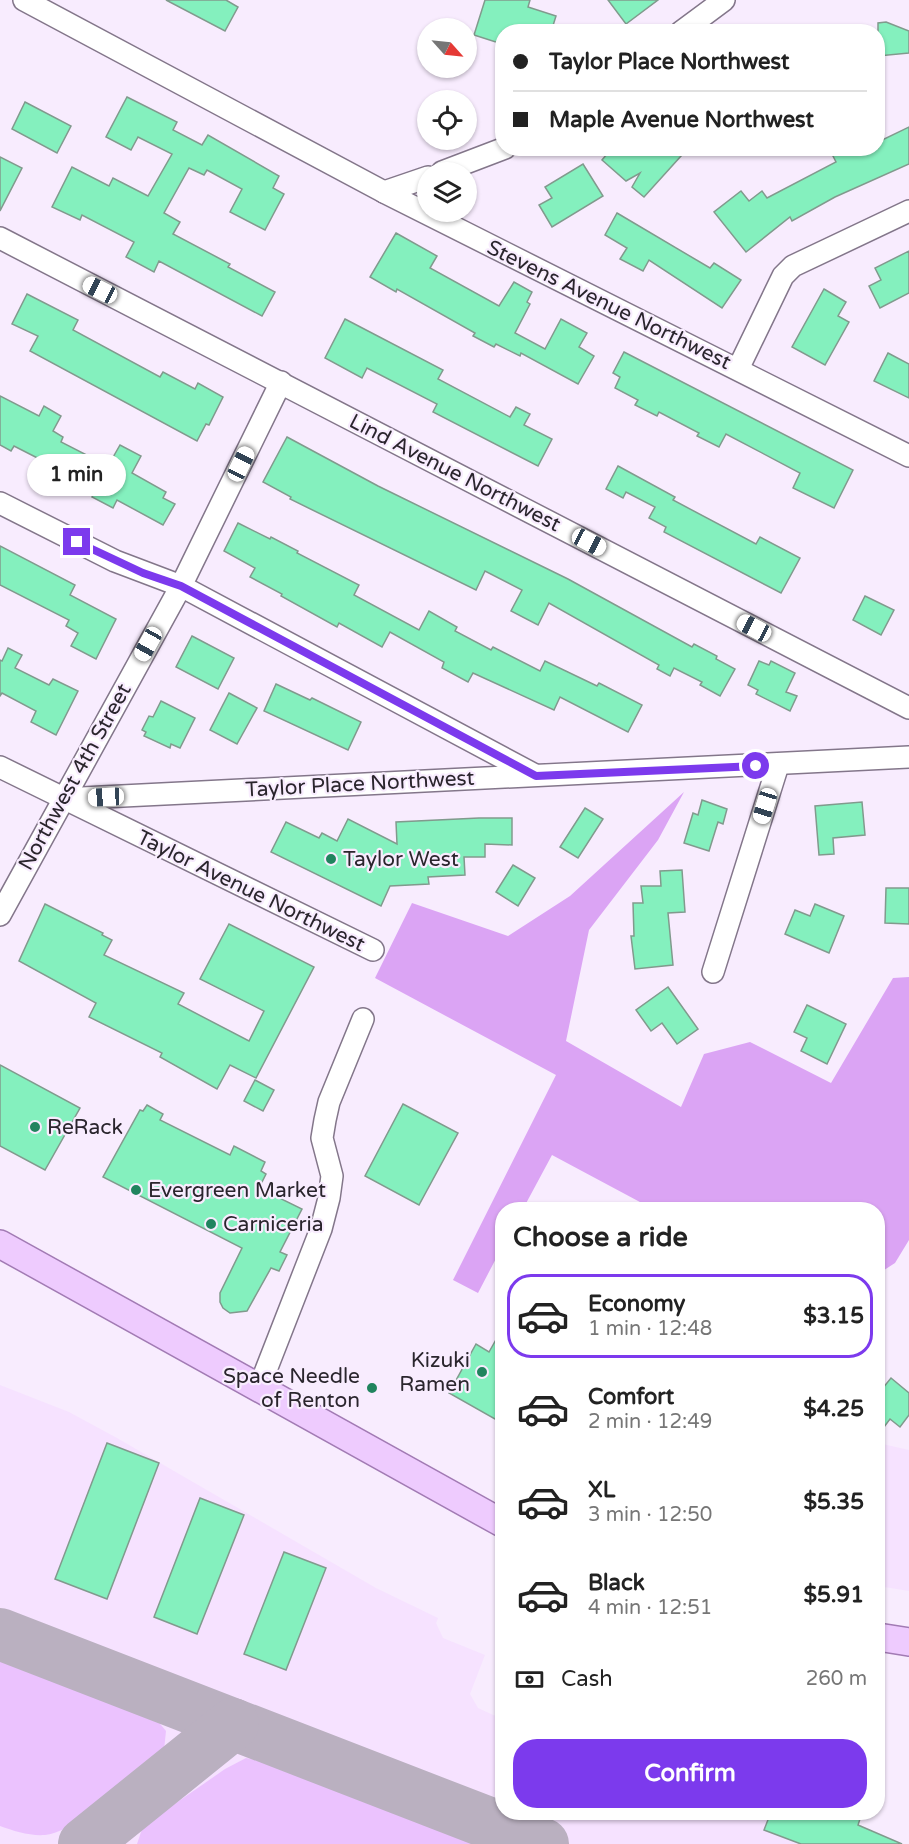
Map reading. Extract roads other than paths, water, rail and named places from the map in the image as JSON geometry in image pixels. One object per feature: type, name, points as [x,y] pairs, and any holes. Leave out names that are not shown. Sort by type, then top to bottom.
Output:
[{"type":"main road","points":[[0,1244],[495,1519]]},
{"type":"main road","points":[[885,1638],[909,1642]]},
{"type":"street","name":"Stevens Avenue Northwest","points":[[24,0],[384,192],[909,456]]},
{"type":"street","points":[[691,24],[722,0]]},
{"type":"street","points":[[468,162],[495,152]]},
{"type":"street","points":[[384,192],[417,181]]},
{"type":"street","points":[[738,369],[783,276],[793,266],[909,211]]},
{"type":"street","name":"Lind Avenue Northwest","points":[[0,238],[909,708]]},
{"type":"street","name":"Northwest 4th Street","points":[[0,915],[181,586],[281,382]]},
{"type":"street","points":[[0,503],[124,565],[181,586],[536,776]]},
{"type":"street","name":"Taylor Place Northwest","points":[[62,799],[909,757]]},
{"type":"street","points":[[713,972],[778,765]]},
{"type":"street","name":"Taylor Avenue Northwest","points":[[0,767],[373,950]]},
{"type":"street","points":[[259,1388],[321,1229],[332,1176],[322,1138],[325,1120],[329,1102],[363,1019]]},
{"type":"place","name":"Taylor West","points":[[331,859]]},
{"type":"place","name":"ReRack","points":[[35,1127]]},
{"type":"place","name":"Evergreen Market","points":[[136,1190]]},
{"type":"place","name":"Carniceria","points":[[211,1224]]},
{"type":"place","name":"Kizuki Ramen","points":[[482,1372]]},
{"type":"place","name":"Space Needle of Renton","points":[[372,1388]]}]
